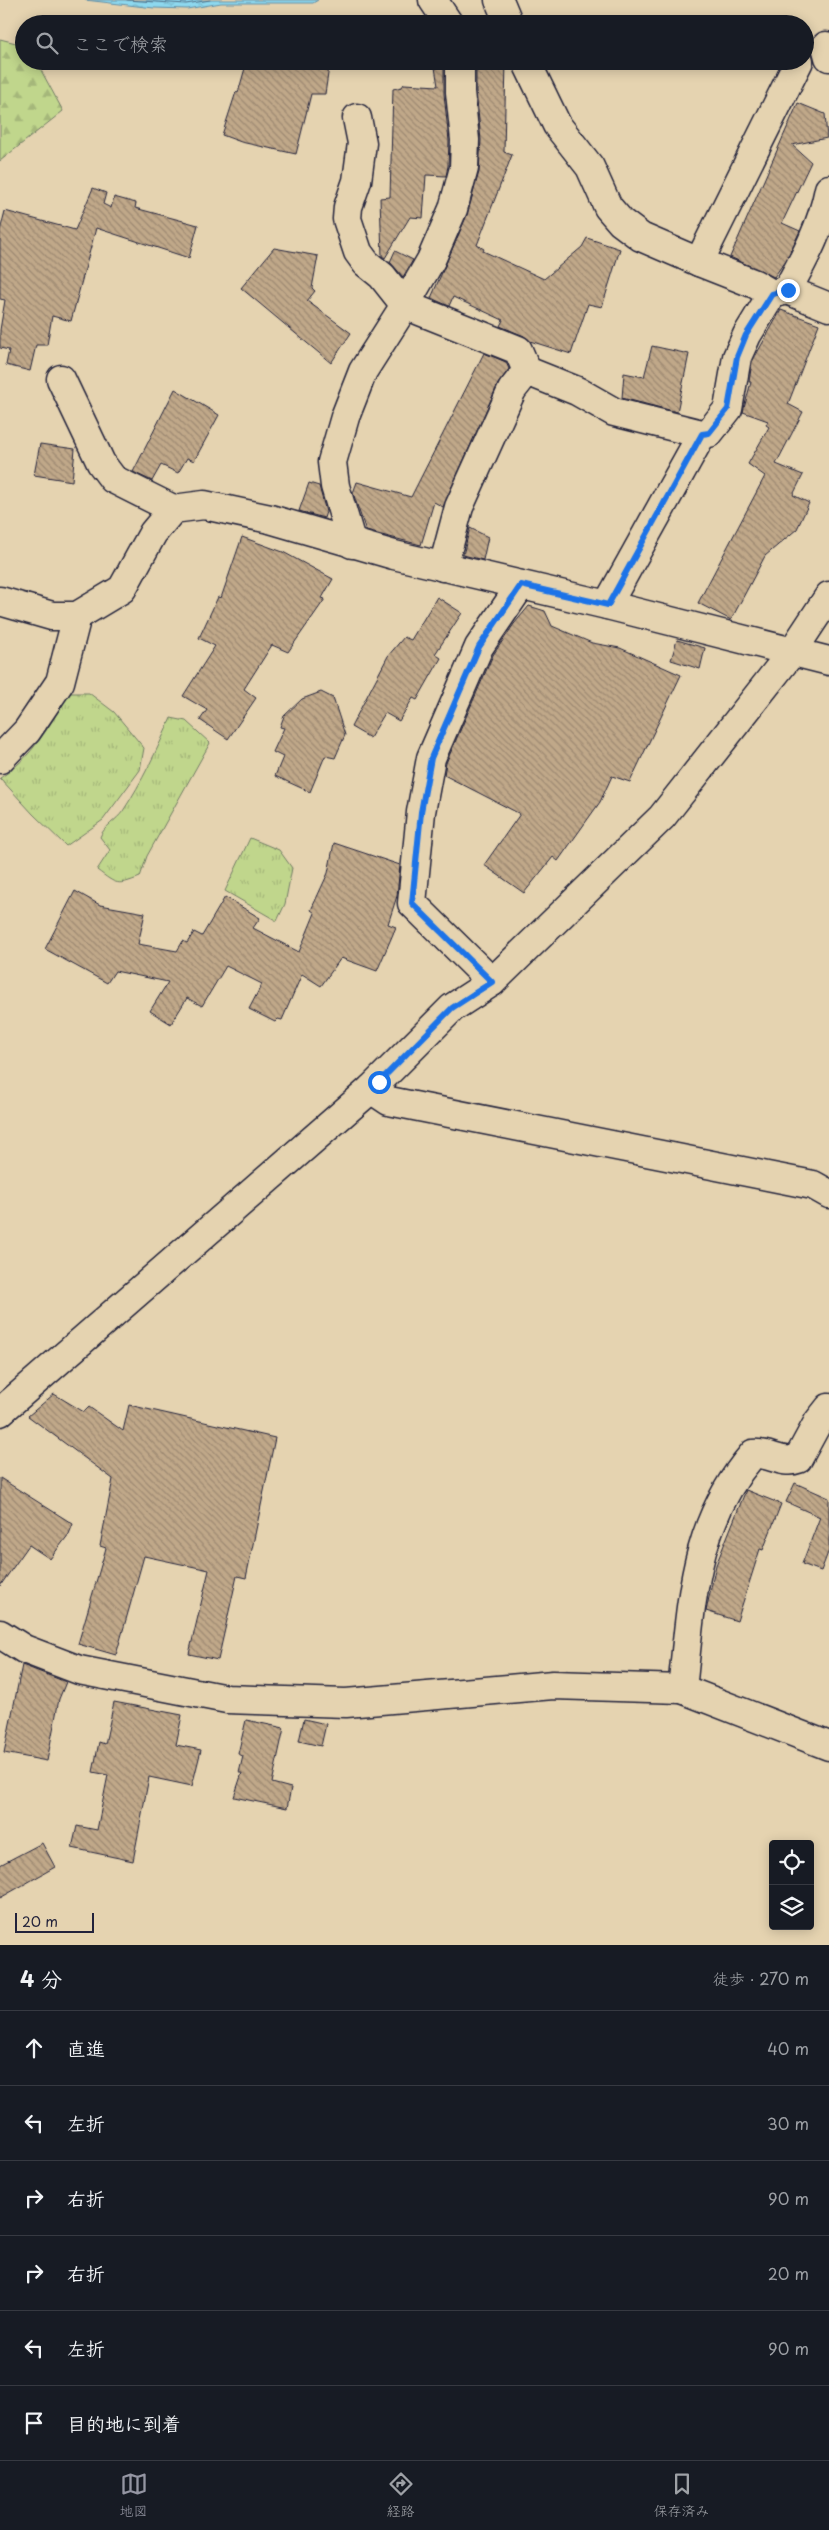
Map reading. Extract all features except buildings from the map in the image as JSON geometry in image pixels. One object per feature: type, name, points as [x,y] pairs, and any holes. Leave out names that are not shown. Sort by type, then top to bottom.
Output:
[{"type":"street","points":[[433,0],[443,15]]},
{"type":"street","points":[[499,0],[506,15]]},
{"type":"street","points":[[352,544],[335,486],[332,462],[345,417],[363,371],[405,306],[431,260],[453,209],[464,168],[465,140],[460,92],[460,70]]},
{"type":"street","points":[[530,70],[557,125],[590,167],[608,207],[621,222],[641,237],[699,262],[754,284],[829,307]]},
{"type":"street","points":[[699,262],[803,70]]},
{"type":"street","points":[[358,118],[362,143],[356,181],[348,207],[347,220],[358,252],[366,263],[394,289],[405,306],[518,350],[527,371],[578,391],[614,412],[702,434],[709,433],[728,409],[737,357],[746,335],[780,292],[813,241],[826,207],[829,190]]},
{"type":"street","points":[[443,567],[459,507],[512,390],[527,371]]},
{"type":"street","points":[[61,379],[101,463],[113,479],[173,509],[204,505],[270,520],[352,544],[443,567],[608,605],[829,661]]},
{"type":"street","points":[[608,605],[702,434]]},
{"type":"street","points":[[0,601],[52,616],[77,616],[122,589],[153,533],[173,509]]},
{"type":"street","points":[[492,982],[412,903],[423,797],[431,758],[479,647],[521,585]]},
{"type":"street","points":[[0,1412],[83,1337],[371,1089],[452,1008],[492,982],[662,817],[792,652],[829,596]]},
{"type":"street","points":[[0,759],[27,731],[60,682],[77,616]]},
{"type":"street","points":[[371,1089],[389,1101],[814,1185],[829,1194]]},
{"type":"street","points":[[682,1689],[700,1551],[714,1515],[740,1469],[753,1454],[762,1453],[791,1462],[798,1460],[818,1422],[829,1408]]},
{"type":"street","points":[[0,1634],[24,1649],[79,1670],[227,1699],[346,1703],[553,1685],[682,1689],[829,1746]]},
{"type":"green space","points":[[0,39],[15,43],[15,70],[41,70],[63,111],[0,161]]},
{"type":"green space","points":[[69,693],[89,693],[114,712],[144,748],[140,770],[103,820],[66,846],[0,778],[22,761],[31,751]]},
{"type":"green space","points":[[171,718],[186,721],[210,743],[147,856],[140,877],[122,883],[113,881],[97,870],[110,850],[100,837],[104,830],[120,815],[130,800],[149,766]]},
{"type":"green space","points":[[250,838],[279,850],[292,868],[285,904],[277,921],[225,891]]},
{"type":"water","points":[[85,0],[318,0],[313,3],[221,3],[187,9],[154,8]]},
{"type":"route","points":[[379,1082],[452,1008],[492,982],[412,903],[424,789],[431,758],[479,647],[521,585],[608,605],[702,434],[709,433],[728,409],[737,357],[746,335],[772,294],[788,290]]}]
